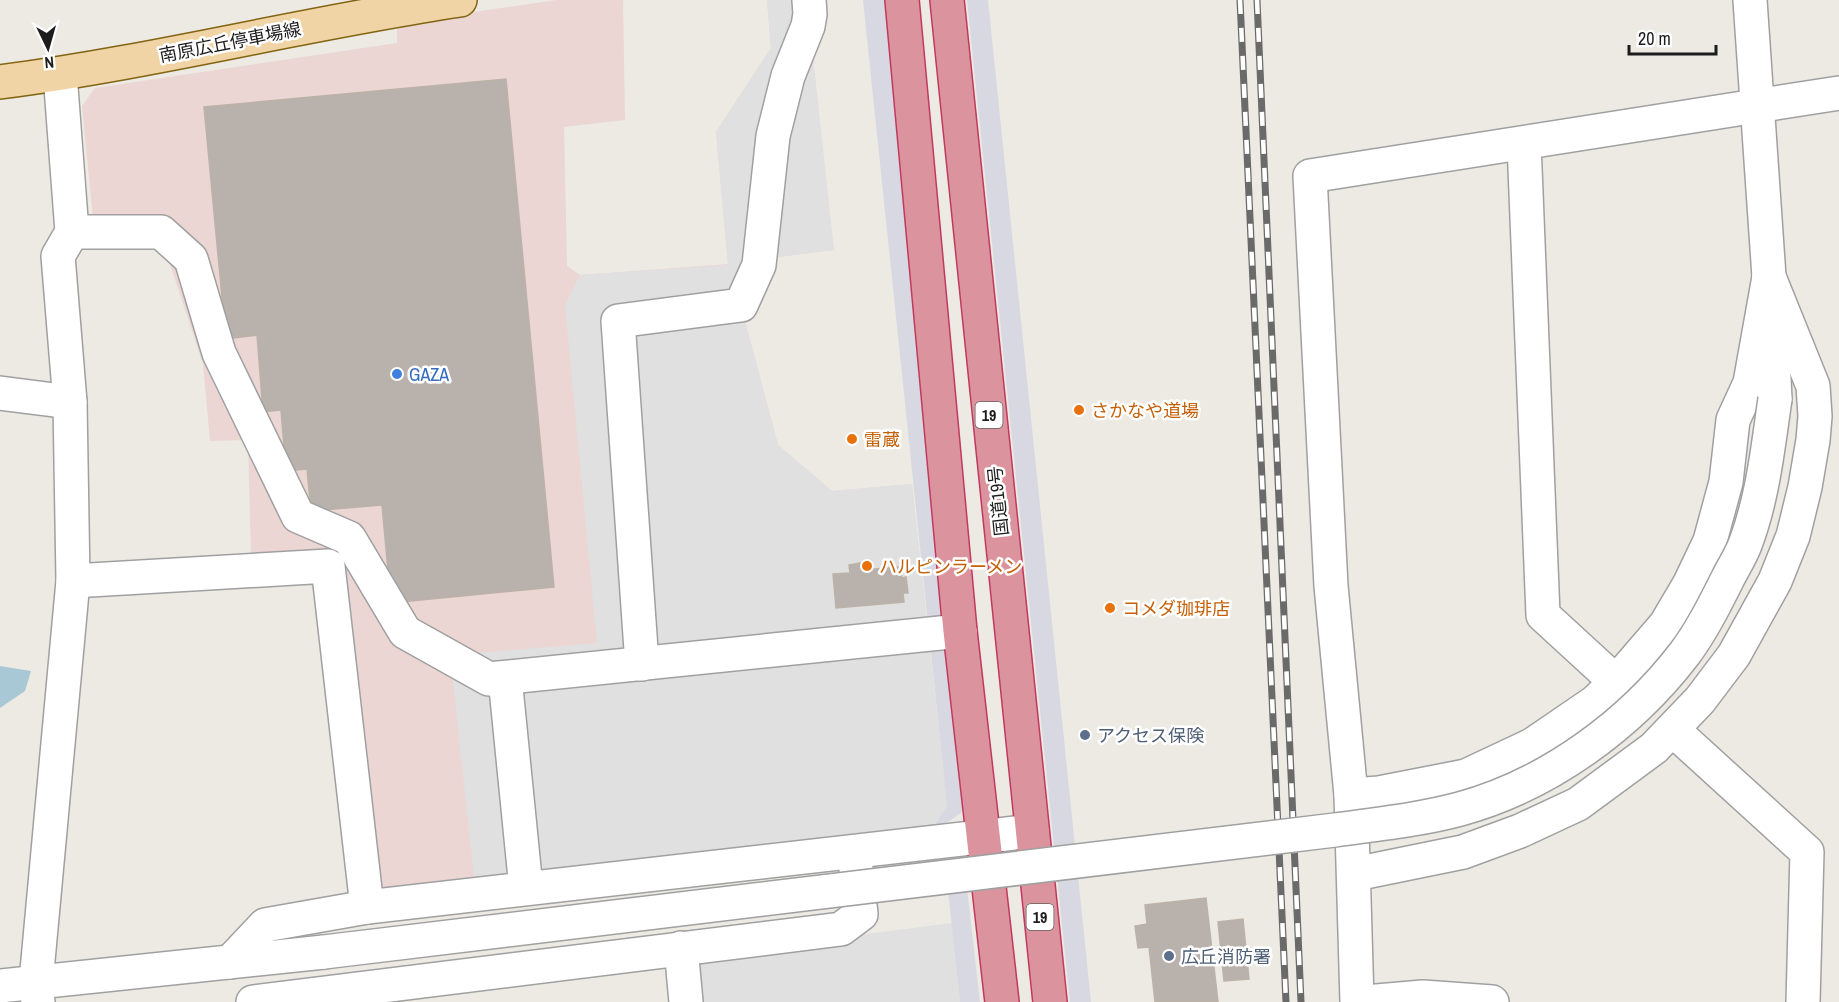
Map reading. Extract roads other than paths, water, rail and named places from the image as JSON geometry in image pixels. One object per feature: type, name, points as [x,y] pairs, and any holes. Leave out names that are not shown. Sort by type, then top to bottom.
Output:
[{"type":"highway","points":[[902,0],[960,631],[1002,1002]]},
{"type":"highway","name":"国道19号","points":[[947,0],[1050,1002]]},
{"type":"main road","name":"南原広丘停車場線","points":[[0,82],[60,74],[401,4],[460,0]]},
{"type":"street","points":[[642,664],[618,321],[741,306],[759,265],[773,136],[788,76],[808,26],[809,0]]},
{"type":"street","points":[[0,986],[37,992],[230,962],[1335,830],[1412,819],[1462,808],[1501,794],[1557,768],[1605,733],[1643,700],[1685,653],[1713,610],[1746,542],[1765,469],[1775,399],[1750,0]]},
{"type":"street","points":[[37,992],[73,581],[70,402],[58,256],[72,232],[60,74]]},
{"type":"street","points":[[1357,1002],[1351,795],[1331,586],[1310,176],[1839,93]]},
{"type":"street","points":[[1524,143],[1543,615],[1616,682]]},
{"type":"street","points":[[72,232],[161,232],[191,259],[219,353],[298,516],[349,538],[405,632],[489,679],[960,631]]},
{"type":"street","points":[[1355,874],[1463,852],[1520,831],[1578,804],[1654,748],[1673,730],[1700,700],[1734,655],[1775,581],[1793,536],[1813,440],[1827,414],[1813,386],[1769,277]]},
{"type":"street","points":[[1351,795],[1379,793],[1466,776],[1532,745],[1594,702],[1616,682],[1666,624],[1689,585],[1710,541],[1726,483],[1732,420],[1750,383],[1769,277]]},
{"type":"street","points":[[0,393],[70,402]]},
{"type":"street","points":[[73,581],[328,566],[367,907]]},
{"type":"street","points":[[505,678],[526,888]]},
{"type":"street","points":[[1673,730],[1807,852],[1803,1002]]},
{"type":"street","points":[[230,962],[265,924],[367,907],[1032,831]]},
{"type":"street","points":[[230,962],[237,983],[253,1002],[841,929],[861,914],[854,852]]},
{"type":"street","points":[[681,948],[686,1002]]},
{"type":"street","points":[[1365,1002],[1423,997],[1492,1002]]},
{"type":"water","points":[[0,666],[31,671],[25,691],[0,708]]},
{"type":"railway","points":[[1240,0],[1286,1002]]},
{"type":"railway","points":[[1257,0],[1301,1002]]},
{"type":"place","name":"GAZA","points":[[397,374]]},
{"type":"place","name":"さかなや道場","points":[[1079,410]]},
{"type":"place","name":"雷蔵","points":[[852,439]]},
{"type":"place","name":"ハルピンラーメン","points":[[867,566]]},
{"type":"place","name":"コメダ珈琲店","points":[[1110,608]]},
{"type":"place","name":"アクセス保険","points":[[1085,735]]},
{"type":"place","name":"広丘消防署","points":[[1169,956]]}]
